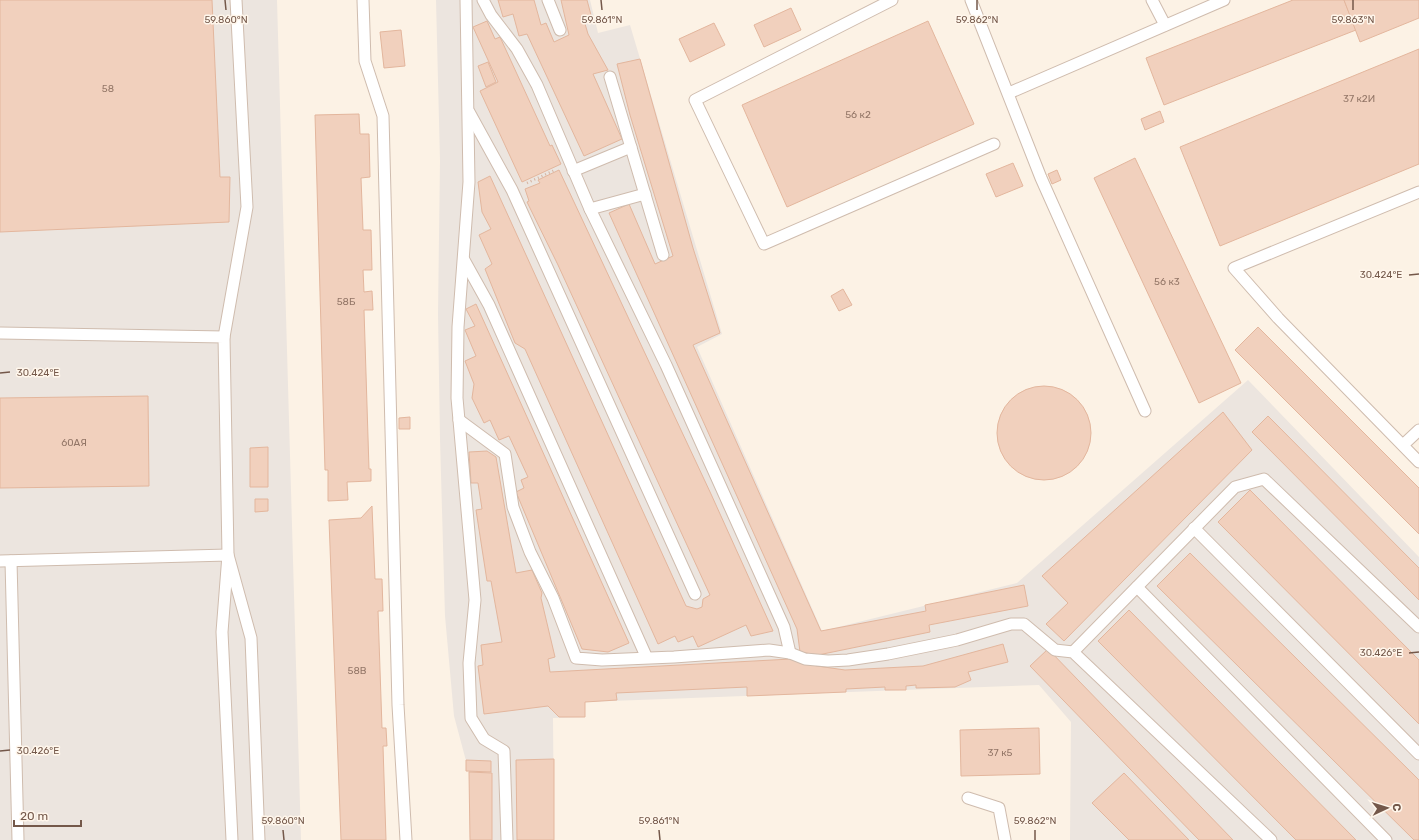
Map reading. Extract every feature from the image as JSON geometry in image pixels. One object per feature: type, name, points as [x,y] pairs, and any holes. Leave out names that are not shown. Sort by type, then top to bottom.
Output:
[{"type":"lane","points":[[232,840],[222,632],[228,555],[224,337],[247,207],[236,0]]},
{"type":"lane","points":[[363,0],[365,61],[384,116],[398,705],[406,840]]},
{"type":"lane","points":[[466,0],[469,182],[458,327],[457,398],[475,600],[469,663],[471,718],[484,738],[504,751],[507,840]]},
{"type":"lane","points":[[483,0],[491,15],[517,49],[537,86],[590,209],[673,379],[784,627],[790,653]]},
{"type":"lane","points":[[548,0],[560,30]]},
{"type":"lane","points":[[892,0],[695,100],[764,244],[994,144]]},
{"type":"lane","points":[[971,0],[1009,93],[1041,178],[1144,411]]},
{"type":"lane","points":[[1152,0],[1164,25]]},
{"type":"lane","points":[[1009,93],[1224,0]]},
{"type":"lane","points":[[610,77],[663,254]]},
{"type":"lane","points":[[468,110],[512,190],[695,594]]},
{"type":"lane","points":[[572,167],[631,147]]},
{"type":"lane","points":[[1419,192],[1234,268],[1278,318],[1419,462]]},
{"type":"lane","points":[[590,209],[645,194]]},
{"type":"lane","points":[[463,260],[489,306],[646,656]]},
{"type":"lane","points":[[0,333],[224,337]]},
{"type":"lane","points":[[459,420],[505,454],[513,507],[530,552],[553,598],[576,658],[602,660],[646,656],[674,657],[769,650],[790,653],[805,659],[828,661],[848,660],[957,640],[1011,624],[1024,624],[1055,650],[1073,652],[1271,840]]},
{"type":"lane","points":[[1403,445],[1419,430]]},
{"type":"lane","points":[[1073,652],[1235,487],[1264,480],[1419,627]]},
{"type":"lane","points":[[1194,528],[1419,754]]},
{"type":"lane","points":[[18,840],[5,561],[228,555]]},
{"type":"lane","points":[[228,555],[251,638],[259,840]]},
{"type":"lane","points":[[1136,587],[1386,840]]},
{"type":"lane","points":[[968,798],[999,808],[1005,840]]},
{"type":"path","points":[[512,190],[572,167]]},
{"type":"shaded area","points":[[0,0],[277,0],[301,840],[0,840]]},
{"type":"shaded area","points":[[436,0],[590,0],[598,33],[630,25],[722,334],[697,347],[822,631],[1017,583],[1248,380],[1419,557],[1419,840],[1070,840],[1071,722],[1039,685],[585,702],[585,717],[553,718],[554,840],[470,840],[469,772],[454,716],[445,616],[438,314],[440,161]]},
{"type":"building","points":[[0,0],[212,0],[220,177],[230,177],[229,222],[0,232]]},
{"type":"building","points":[[498,0],[534,0],[541,25],[546,23],[554,42],[569,35],[561,0],[587,0],[591,15],[583,17],[588,34],[608,70],[593,74],[622,139],[584,156],[527,34],[519,36],[513,14],[503,17]]},
{"type":"building","points":[[1293,0],[1344,0],[1356,30],[1164,105],[1146,58]]},
{"type":"building","points":[[1344,0],[1419,0],[1419,18],[1360,42]]},
{"type":"building","points":[[791,8],[801,30],[764,47],[754,25]]},
{"type":"building","points":[[487,21],[495,39],[500,37],[550,146],[552,145],[561,164],[522,182],[480,91],[498,82],[473,27]]},
{"type":"building","points":[[928,21],[974,124],[787,207],[742,105]]},
{"type":"building","points":[[714,23],[725,45],[690,62],[679,39]]},
{"type":"building","points":[[401,30],[405,66],[384,68],[380,32]]},
{"type":"building","points":[[1419,49],[1419,164],[1220,246],[1180,147]]},
{"type":"building","points":[[640,59],[693,248],[720,333],[693,345],[821,631],[926,611],[925,605],[1024,585],[1028,606],[929,625],[930,632],[818,655],[800,652],[797,629],[609,213],[629,204],[655,264],[673,256],[630,115],[617,64]]},
{"type":"building","points":[[488,62],[496,82],[486,87],[478,66]]},
{"type":"building","points":[[1160,111],[1164,122],[1145,130],[1141,119]]},
{"type":"building","points":[[359,114],[360,134],[369,134],[370,177],[361,178],[363,230],[371,230],[372,270],[363,270],[364,292],[372,291],[373,310],[364,310],[369,469],[371,469],[371,481],[347,482],[348,500],[328,501],[328,470],[325,470],[315,115]]},
{"type":"building","points":[[1135,158],[1241,383],[1199,403],[1094,178]]},
{"type":"building","points":[[1013,163],[1023,186],[996,197],[986,174]]},
{"type":"building","points":[[559,170],[711,494],[773,631],[751,636],[746,625],[698,647],[693,636],[678,642],[675,636],[658,644],[525,349],[515,343],[485,269],[492,264],[479,235],[491,229],[482,212],[478,182],[490,176],[686,606],[697,609],[702,607],[703,599],[710,595],[558,265],[527,202],[529,201],[525,189],[540,183],[538,180]]},
{"type":"building","points":[[1057,170],[1061,180],[1052,184],[1048,174]]},
{"type":"building","points":[[843,289],[852,305],[839,311],[831,296]]},
{"type":"building","points":[[476,304],[629,643],[608,652],[582,649],[516,492],[524,488],[521,480],[528,477],[509,436],[499,440],[490,420],[484,423],[472,398],[474,384],[465,361],[476,356],[465,330],[475,326],[466,309]]},
{"type":"building","points":[[1258,327],[1419,488],[1419,534],[1235,350]]},
{"type":"building","points":[[1044,386],[1062,390],[1077,400],[1087,415],[1091,433],[1087,451],[1077,466],[1062,476],[1044,480],[1026,476],[1011,466],[1001,451],[997,433],[1001,415],[1011,400],[1026,390]]},
{"type":"building","points":[[148,396],[149,486],[0,488],[0,398]]},
{"type":"building","points":[[1223,412],[1252,450],[1064,641],[1046,624],[1068,603],[1042,576]]},
{"type":"building","points":[[1268,416],[1419,568],[1419,600],[1252,432]]},
{"type":"building","points":[[410,417],[410,429],[399,429],[399,418]]},
{"type":"building","points":[[268,447],[268,487],[250,487],[250,448]]},
{"type":"building","points":[[487,451],[496,457],[516,573],[532,570],[542,593],[541,598],[555,657],[548,659],[550,672],[791,659],[817,666],[845,670],[923,666],[1003,644],[1008,662],[968,672],[971,680],[955,687],[916,688],[916,685],[906,686],[906,690],[885,690],[885,687],[846,689],[846,692],[747,696],[747,687],[616,693],[617,700],[585,702],[585,717],[559,717],[548,706],[484,714],[478,666],[483,665],[481,645],[502,642],[491,581],[487,581],[476,510],[482,509],[478,483],[471,483],[469,452]]},
{"type":"building","points":[[1250,490],[1419,660],[1419,724],[1218,522]]},
{"type":"building","points":[[255,499],[268,499],[268,511],[255,512]]},
{"type":"building","points":[[372,506],[375,579],[382,579],[383,611],[378,611],[382,728],[386,728],[387,746],[383,746],[386,840],[341,840],[329,520],[361,518]]},
{"type":"building","points":[[1190,553],[1419,780],[1419,840],[1414,840],[1157,586]]},
{"type":"building","points":[[1129,610],[1356,840],[1296,840],[1098,641]]},
{"type":"building","points":[[1048,649],[1233,840],[1199,840],[1030,666]]},
{"type":"building","points":[[1039,728],[1040,774],[961,776],[960,730]]},
{"type":"building","points":[[554,759],[554,840],[517,840],[516,760]]},
{"type":"building","points":[[466,760],[491,761],[491,772],[466,771]]},
{"type":"building","points":[[469,772],[492,773],[492,840],[470,840]]},
{"type":"building","points":[[1124,773],[1189,840],[1129,840],[1092,803]]}]
